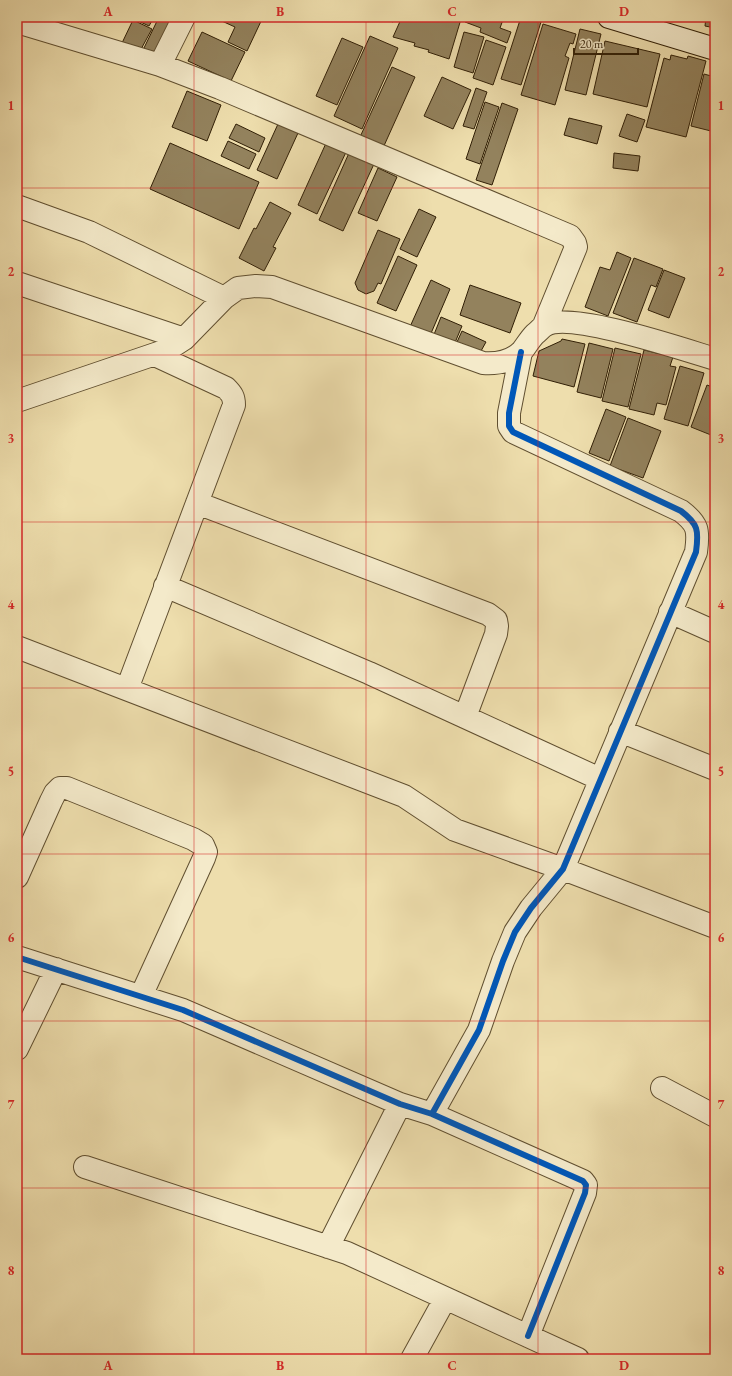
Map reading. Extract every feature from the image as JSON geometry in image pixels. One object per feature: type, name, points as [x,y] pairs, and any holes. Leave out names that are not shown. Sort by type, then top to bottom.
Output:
[{"type":"street","points":[[160,65],[184,17]]},
{"type":"street","points":[[609,17],[715,49]]},
{"type":"street","points":[[17,22],[160,65],[220,88],[570,236],[573,239],[576,248],[544,325],[531,338],[521,352],[509,360],[496,364],[483,364],[272,287],[256,286],[238,288],[224,298],[184,339],[167,350],[19,398]]},
{"type":"street","points":[[17,206],[89,232],[224,298]]},
{"type":"street","points":[[17,283],[184,339]]},
{"type":"street","points":[[544,325],[571,322],[595,326],[659,342],[715,359]]},
{"type":"street","points":[[432,1114],[479,1030],[503,961],[515,932],[531,908],[563,869],[696,552],[698,531],[692,519],[681,511],[513,432],[509,426],[509,413],[521,352]]},
{"type":"street","points":[[127,689],[234,405],[234,398],[226,388],[155,355]]},
{"type":"street","points":[[197,502],[488,614],[496,620],[496,634],[465,717]]},
{"type":"street","points":[[165,586],[369,673],[600,779]]},
{"type":"street","points":[[670,612],[715,632]]},
{"type":"street","points":[[17,647],[404,796],[455,830],[563,869],[715,927]]},
{"type":"street","points":[[620,731],[715,769]]},
{"type":"street","points":[[17,877],[51,801],[55,793],[60,788],[67,788],[193,839],[203,845],[206,852],[204,858],[141,996]]},
{"type":"street","points":[[17,957],[183,1010],[400,1104],[432,1114],[583,1181],[586,1185],[585,1193],[528,1336]]},
{"type":"street","points":[[17,1049],[56,969]]},
{"type":"street","points":[[662,1088],[715,1116]]},
{"type":"street","points":[[328,1247],[400,1104]]},
{"type":"street","points":[[85,1167],[347,1253],[578,1359]]},
{"type":"street","points":[[412,1359],[445,1298]]},
{"type":"building","points":[[134,17],[154,17],[149,26],[134,19]]},
{"type":"building","points":[[159,17],[172,17],[153,55],[143,50]]},
{"type":"building","points":[[213,17],[263,17],[247,51],[228,42],[235,27]]},
{"type":"building","points":[[382,17],[395,17],[393,22]]},
{"type":"building","points":[[402,17],[454,17],[461,19],[449,59],[428,52],[429,50],[414,46],[415,43],[393,37]]},
{"type":"building","points":[[467,17],[504,17],[500,28],[511,32],[507,43],[480,32],[481,28],[465,22]]},
{"type":"building","points":[[521,17],[541,22],[521,85],[501,79]]},
{"type":"building","points":[[687,17],[702,17],[702,20]]},
{"type":"building","points":[[706,17],[715,17],[715,28],[705,26]]},
{"type":"building","points":[[133,20],[152,29],[140,51],[122,43]]},
{"type":"building","points":[[543,24],[576,34],[573,44],[570,43],[565,56],[569,58],[555,105],[521,95]]},
{"type":"building","points":[[580,29],[601,34],[586,95],[565,90]]},
{"type":"building","points":[[202,32],[245,52],[231,81],[188,61]]},
{"type":"building","points":[[464,32],[484,37],[473,73],[454,67]]},
{"type":"building","points":[[370,36],[398,48],[362,129],[334,116]]},
{"type":"building","points":[[342,38],[363,47],[337,105],[316,96]]},
{"type":"building","points":[[486,40],[506,47],[493,85],[473,78]]},
{"type":"building","points":[[605,41],[660,54],[647,107],[593,94]]},
{"type":"building","points":[[671,55],[687,59],[688,56],[706,61],[686,137],[646,127],[664,58],[670,60]]},
{"type":"building","points":[[392,67],[415,77],[383,148],[360,137]]},
{"type":"building","points":[[704,74],[715,77],[715,132],[691,126]]},
{"type":"building","points":[[442,77],[471,90],[453,129],[424,116]]},
{"type":"building","points":[[476,88],[487,92],[474,129],[463,126]]},
{"type":"building","points":[[187,91],[221,105],[207,141],[172,127]]},
{"type":"building","points":[[485,102],[499,107],[480,164],[466,159]]},
{"type":"building","points":[[502,103],[518,109],[492,185],[476,180]]},
{"type":"building","points":[[627,114],[645,120],[637,142],[619,136]]},
{"type":"building","points":[[569,118],[602,126],[597,144],[564,135]]},
{"type":"building","points":[[236,124],[265,138],[259,152],[229,138]]},
{"type":"building","points":[[278,124],[298,133],[277,179],[257,170]]},
{"type":"building","points":[[228,141],[256,154],[249,169],[221,156]]},
{"type":"building","points":[[327,141],[347,150],[317,214],[298,205]]},
{"type":"building","points":[[170,143],[259,182],[239,229],[150,189]]},
{"type":"building","points":[[349,153],[374,164],[343,231],[319,220]]},
{"type":"building","points":[[614,153],[640,156],[638,171],[613,168]]},
{"type":"building","points":[[378,168],[397,177],[377,221],[358,213]]},
{"type":"building","points":[[270,202],[291,213],[273,247],[276,248],[264,271],[239,258],[254,228],[256,229]]},
{"type":"building","points":[[419,209],[436,217],[417,257],[400,249]]},
{"type":"building","points":[[378,230],[400,239],[381,284],[378,283],[374,291],[366,294],[358,290],[355,283]]},
{"type":"building","points":[[617,252],[631,258],[608,316],[585,307],[600,267],[610,270]]},
{"type":"building","points":[[398,256],[417,265],[396,311],[377,303]]},
{"type":"building","points":[[634,258],[663,269],[656,287],[651,285],[637,322],[613,313]]},
{"type":"building","points":[[664,270],[685,278],[669,318],[648,310]]},
{"type":"building","points":[[431,280],[450,289],[429,338],[409,329]]},
{"type":"building","points":[[470,285],[521,303],[510,333],[460,315]]},
{"type":"building","points":[[441,317],[462,326],[454,345],[433,337]]},
{"type":"building","points":[[462,331],[486,342],[481,351],[457,342]]},
{"type":"building","points":[[562,339],[585,344],[574,387],[533,376],[539,351],[561,341]]},
{"type":"building","points":[[589,343],[613,349],[601,398],[577,392]]},
{"type":"building","points":[[615,348],[641,354],[628,407],[602,401]]},
{"type":"building","points":[[644,350],[673,357],[670,366],[676,367],[666,405],[657,403],[654,415],[629,409]]},
{"type":"building","points":[[680,366],[704,373],[688,426],[664,419]]},
{"type":"building","points":[[707,385],[715,388],[715,423],[711,435],[691,427]]},
{"type":"building","points":[[606,409],[626,417],[609,461],[589,453]]},
{"type":"building","points":[[628,418],[661,431],[643,478],[610,466]]},
{"type":"cycle path","points":[[432,1114],[479,1030],[503,961],[515,932],[531,908],[563,869],[696,552],[697,544],[696,528],[691,520],[681,511],[513,432],[509,426],[509,413],[521,352]]},
{"type":"cycle path","points":[[17,957],[183,1010],[400,1104],[432,1114],[583,1181],[586,1185],[585,1193],[528,1336]]}]
